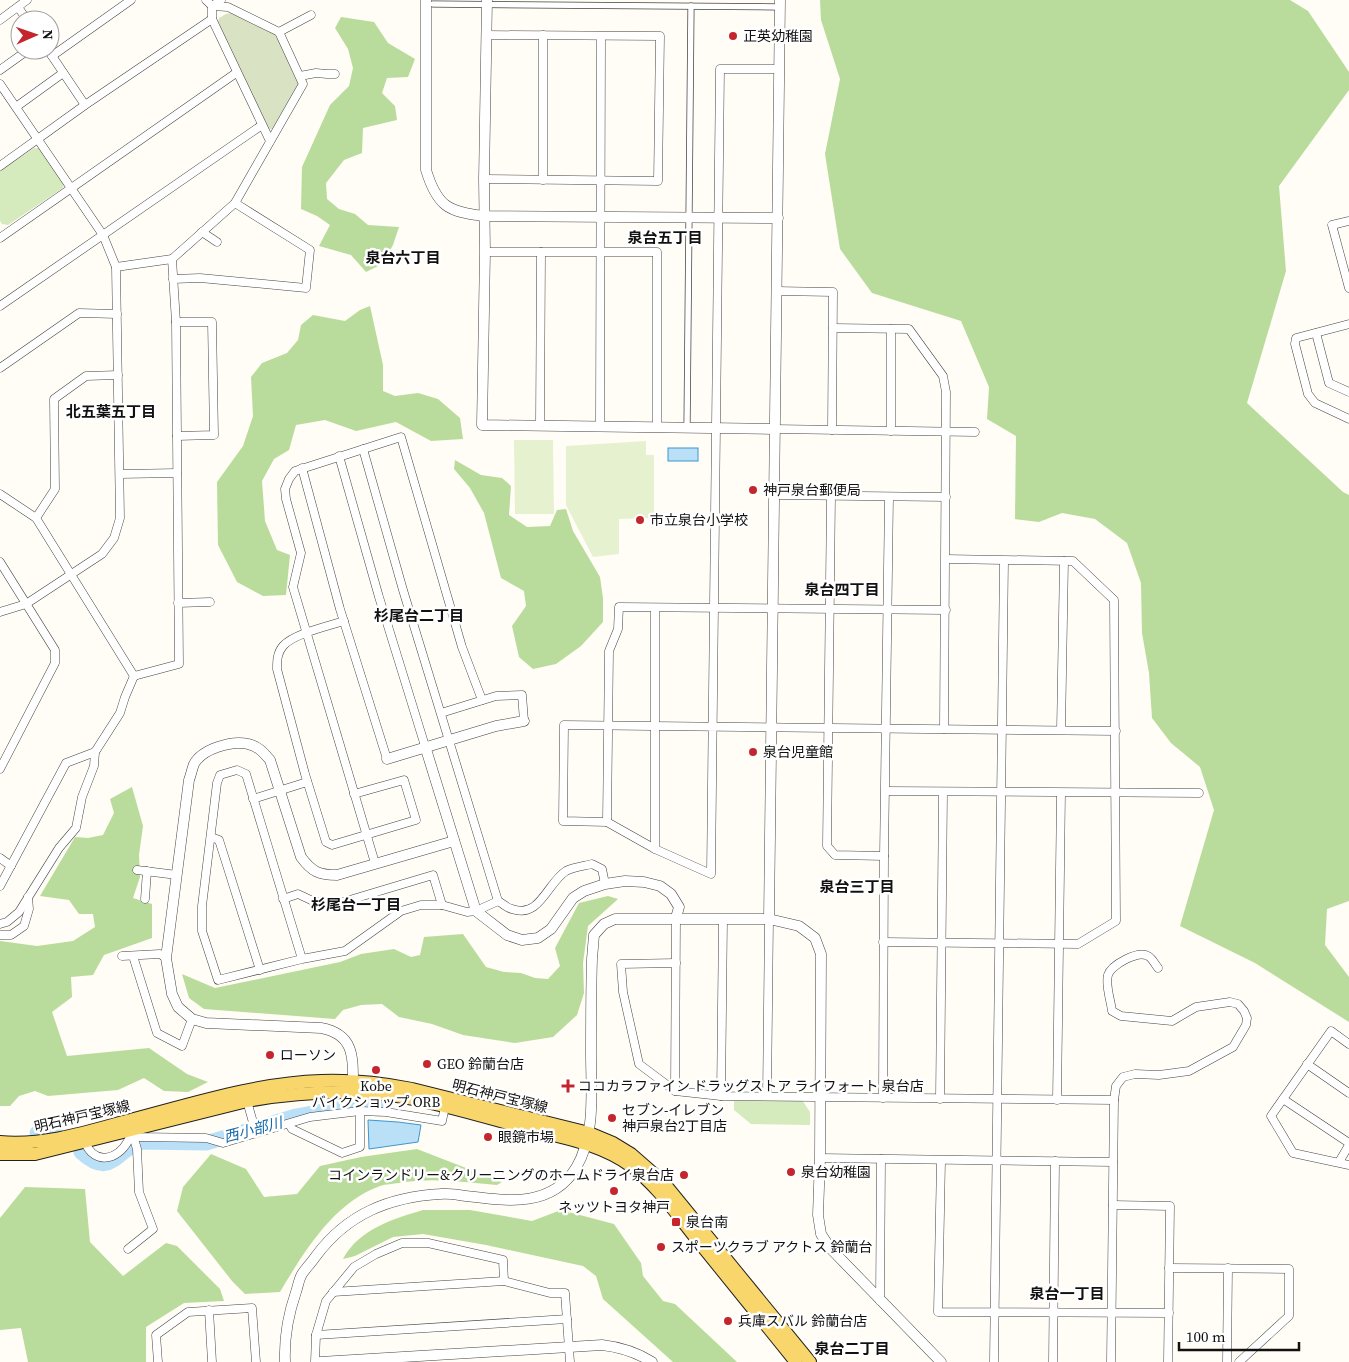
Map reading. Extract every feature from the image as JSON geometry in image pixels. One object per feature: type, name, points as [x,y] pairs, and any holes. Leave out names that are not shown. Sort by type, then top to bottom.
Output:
[{"type":"main road","name":"明石神戸宝塚線","points":[[0,1142],[34,1142],[62,1139],[224,1096],[268,1087],[320,1081],[385,1084],[412,1089],[588,1138],[617,1157],[644,1177],[673,1210],[796,1362]]},
{"type":"main road","name":"明石神戸宝塚線","points":[[0,1154],[35,1154],[247,1101],[311,1092],[353,1092],[397,1096],[613,1143],[631,1154],[663,1182],[810,1362]]},
{"type":"street","points":[[0,20],[27,0]]},
{"type":"street","points":[[60,46],[131,0]]},
{"type":"street","points":[[116,267],[172,259],[235,203],[303,84],[279,32],[228,7],[212,6],[206,0]]},
{"type":"street","points":[[212,6],[221,0]]},
{"type":"street","points":[[767,1096],[774,430],[778,218],[780,4],[691,6],[430,2],[426,170],[431,188],[439,200],[448,208],[463,214],[484,216],[778,218]]},
{"type":"street","points":[[487,2],[482,425],[975,432]]},
{"type":"street","points":[[212,6],[212,19],[236,73],[270,141]]},
{"type":"street","points":[[687,428],[691,6]]},
{"type":"street","points":[[279,32],[311,15]]},
{"type":"street","points":[[0,166],[85,105],[212,19]]},
{"type":"street","points":[[484,180],[658,181],[660,36],[487,35]]},
{"type":"street","points":[[543,35],[543,180]]},
{"type":"street","points":[[600,427],[601,36]]},
{"type":"street","points":[[0,70],[14,60]]},
{"type":"street","points":[[55,60],[85,105]]},
{"type":"street","points":[[779,69],[720,69],[715,428],[713,727],[711,874],[656,849],[607,822],[563,821],[564,725],[713,727],[886,728],[1002,730],[1061,730],[1116,732]]},
{"type":"street","points":[[300,76],[316,72],[334,74]]},
{"type":"street","points":[[16,107],[64,73]]},
{"type":"street","points":[[0,227],[3,237],[236,73]]},
{"type":"street","points":[[0,84],[103,235],[116,267],[120,474],[120,518],[114,538],[102,554],[26,604],[0,612]]},
{"type":"street","points":[[0,306],[262,125]]},
{"type":"street","points":[[173,279],[200,278],[306,288],[310,250],[235,203]]},
{"type":"street","points":[[1349,221],[1332,225],[1349,288]]},
{"type":"street","points":[[202,232],[217,242]]},
{"type":"street","points":[[484,252],[658,252],[657,428]]},
{"type":"street","points":[[540,426],[542,252]]},
{"type":"street","points":[[134,676],[179,664],[176,322],[172,259]]},
{"type":"street","points":[[776,291],[832,292],[832,430]]},
{"type":"street","points":[[0,368],[79,313],[117,314]]},
{"type":"street","points":[[176,322],[212,322],[214,434],[177,436]]},
{"type":"street","points":[[1349,324],[1296,338],[1295,344],[1308,394],[1315,403],[1349,419]]},
{"type":"street","points":[[833,328],[909,329],[943,376],[946,392],[944,729]]},
{"type":"street","points":[[891,329],[891,431]]},
{"type":"street","points":[[1316,333],[1329,382],[1349,392]]},
{"type":"street","points":[[36,518],[55,490],[54,399],[86,376],[118,375]]},
{"type":"street","points":[[375,863],[308,633],[293,588],[300,553],[285,489],[289,478],[295,471],[402,437],[462,647],[482,700]]},
{"type":"street","points":[[362,449],[498,901],[512,910],[526,910],[538,904],[554,882],[566,871],[592,864],[602,869],[605,884]]},
{"type":"street","points":[[339,456],[476,912],[507,935],[522,940],[538,938],[551,929],[573,898],[584,891],[605,884],[634,882],[660,886],[671,894],[679,908],[676,918],[675,1091]]},
{"type":"street","points":[[302,468],[344,621],[387,759],[449,739],[496,726],[524,721],[522,695],[496,696],[441,713]]},
{"type":"street","points":[[120,474],[178,474]]},
{"type":"street","points":[[0,494],[36,518],[134,676]]},
{"type":"street","points":[[774,495],[946,497]]},
{"type":"street","points":[[831,496],[827,846],[835,855],[884,856]]},
{"type":"street","points":[[883,1098],[884,856],[890,497]]},
{"type":"street","points":[[883,942],[1078,944],[1116,921],[1114,600],[1073,561],[946,559]]},
{"type":"street","points":[[994,1362],[1004,561]]},
{"type":"street","points":[[1061,730],[1064,561]]},
{"type":"street","points":[[0,562],[55,650],[55,663],[0,769]]},
{"type":"street","points":[[178,602],[210,602]]},
{"type":"street","points":[[607,822],[610,651],[618,629],[619,607],[946,610]]},
{"type":"street","points":[[656,608],[654,726],[656,849]]},
{"type":"street","points":[[344,621],[308,633],[283,645],[277,659],[277,669],[326,842],[332,845],[416,820],[404,780],[354,794]]},
{"type":"street","points":[[0,924],[7,922],[19,912],[59,848],[76,828],[82,797],[94,766],[94,752],[120,713],[134,676]]},
{"type":"street","points":[[353,1082],[353,1058],[350,1049],[344,1039],[334,1030],[206,1023],[192,1019],[178,1007],[172,994],[166,958],[189,780],[194,763],[203,754],[217,747],[232,743],[247,743],[260,749],[270,760],[301,857],[310,869],[324,875],[337,875],[454,840]]},
{"type":"street","points":[[0,886],[66,763],[94,752]]},
{"type":"street","points":[[302,959],[246,774],[238,770],[220,775],[217,783],[202,906],[202,931],[218,980],[302,959],[345,951],[401,911],[421,905],[442,906],[467,912],[476,912],[498,901]]},
{"type":"street","points":[[254,799],[308,782]]},
{"type":"street","points":[[886,791],[1199,793]]},
{"type":"street","points":[[940,1099],[943,792]]},
{"type":"street","points":[[1056,1100],[1060,793]]},
{"type":"street","points":[[211,837],[219,840],[260,970]]},
{"type":"street","points":[[0,858],[11,866]]},
{"type":"street","points":[[138,870],[177,875]]},
{"type":"street","points":[[145,899],[147,871]]},
{"type":"street","points":[[283,898],[298,894],[313,901],[343,902],[433,875],[442,906]]},
{"type":"street","points":[[0,935],[11,935],[24,926],[29,909],[28,897]]},
{"type":"street","points":[[285,1362],[284,1342],[289,1313],[301,1275],[327,1241],[354,1219],[382,1204],[414,1197],[442,1194],[496,1200],[542,1197],[560,1186],[570,1177],[577,1166],[588,1138],[591,1116],[592,959],[594,935],[604,924],[616,919],[676,918],[769,919],[799,926],[815,938],[821,954],[818,1215],[821,1234],[830,1248],[941,1362]]},
{"type":"street","points":[[721,1096],[724,920]]},
{"type":"street","points":[[122,956],[160,954],[166,958]]},
{"type":"street","points":[[1112,1362],[1113,1162],[1116,1086],[1123,1077],[1135,1074],[1159,1076],[1189,1071],[1233,1047],[1246,1025],[1247,1018],[1238,1004],[1230,1002],[1196,1007],[1172,1021],[1120,1016],[1112,1011],[1107,983],[1108,975],[1113,968],[1133,956],[1141,954],[1149,956],[1158,968]]},
{"type":"street","points":[[133,956],[157,1033],[182,1046],[192,1019]]},
{"type":"street","points":[[676,964],[621,964],[622,992],[639,1064],[675,1091],[721,1096],[1114,1100]]},
{"type":"street","points":[[1349,1044],[1330,1031],[1271,1116],[1292,1153],[1349,1165]]},
{"type":"street","points":[[1307,1064],[1349,1093]]},
{"type":"street","points":[[1283,1099],[1349,1144],[1339,1162]]},
{"type":"street","points":[[247,1101],[256,1133]]},
{"type":"street","points":[[132,1130],[139,1137],[206,1138],[223,1143],[310,1118],[360,1111],[386,1112],[442,1121],[446,1107]]},
{"type":"street","points":[[289,1124],[292,1128],[342,1153],[360,1147],[360,1111]]},
{"type":"street","points":[[85,1142],[89,1151],[100,1158],[113,1157],[128,1142],[132,1130]]},
{"type":"street","points":[[128,1249],[153,1228],[139,1192],[137,1149],[132,1130]]},
{"type":"street","points":[[820,1158],[1113,1162]]},
{"type":"street","points":[[880,1301],[881,1159]]},
{"type":"street","points":[[941,1161],[938,1312],[1169,1313]]},
{"type":"street","points":[[1053,1362],[1055,1161]]},
{"type":"street","points":[[1113,1205],[1170,1206],[1168,1362]]},
{"type":"street","points":[[315,1362],[316,1334],[326,1301],[354,1267],[382,1251],[402,1244],[428,1242],[503,1260],[504,1281]]},
{"type":"street","points":[[1169,1268],[1288,1269],[1289,1316],[1239,1362]]},
{"type":"street","points":[[1227,1362],[1228,1268]]},
{"type":"street","points":[[333,1292],[504,1281],[550,1293],[565,1293],[570,1362]]},
{"type":"street","points":[[158,1362],[156,1335],[188,1312],[252,1308],[256,1362]]},
{"type":"street","points":[[209,1310],[212,1362]]},
{"type":"street","points":[[316,1334],[567,1319]]},
{"type":"street","points":[[320,1362],[602,1345],[616,1347],[640,1355],[652,1362]]},
{"type":"green space","points":[[820,0],[1290,0],[1308,11],[1349,72],[1349,90],[1279,186],[1286,271],[1247,403],[1343,492],[1349,495],[1349,901],[1327,909],[1325,945],[1349,977],[1349,1022],[1255,963],[1180,926],[1214,810],[1200,767],[1171,743],[1152,718],[1149,673],[1142,633],[1141,583],[1127,543],[1095,519],[1062,513],[1039,522],[1015,519],[1016,436],[987,419],[989,387],[961,321],[872,293],[840,249],[825,154],[840,79],[821,20]]},
{"type":"green space","points":[[231,13],[276,34],[300,86],[274,129],[266,129],[217,25],[219,18]]},
{"type":"green space","points":[[341,17],[374,22],[388,43],[415,59],[408,77],[387,78],[382,93],[395,106],[397,120],[363,128],[362,153],[344,160],[326,183],[327,199],[339,209],[355,214],[368,225],[399,227],[393,245],[382,264],[366,272],[351,255],[319,246],[330,225],[317,216],[301,209],[302,167],[330,105],[349,86],[353,68],[348,49],[335,28]]},
{"type":"green space","points":[[34,148],[40,148],[64,182],[63,188],[8,225],[2,224],[0,221],[0,171]]},
{"type":"green space","points":[[370,306],[383,365],[383,391],[395,396],[418,393],[438,399],[460,418],[463,439],[431,441],[396,422],[356,431],[325,420],[296,425],[289,450],[274,459],[262,481],[265,521],[277,550],[290,555],[286,595],[263,596],[237,582],[218,545],[217,482],[243,446],[253,416],[251,377],[262,363],[287,353],[298,340],[301,325],[313,315],[345,321],[360,310]]},
{"type":"green space","points":[[514,440],[553,440],[554,514],[515,514]]},
{"type":"green space","points":[[646,441],[646,455],[654,455],[654,518],[619,519],[619,554],[593,557],[566,505],[566,446]]},
{"type":"green space","points":[[455,460],[481,475],[502,478],[511,486],[509,515],[527,527],[550,526],[557,510],[566,509],[573,531],[600,577],[603,598],[603,622],[581,646],[556,664],[533,669],[519,657],[512,626],[526,606],[524,591],[501,578],[484,513],[470,488],[454,469]]},
{"type":"green space","points":[[132,787],[143,826],[139,855],[140,877],[133,898],[152,904],[152,938],[104,955],[93,975],[71,977],[72,997],[52,1012],[67,1056],[149,1048],[187,1074],[208,1082],[188,1092],[164,1091],[144,1078],[118,1090],[48,1096],[35,1091],[19,1096],[10,1106],[0,1106],[0,941],[37,946],[73,941],[95,927],[93,914],[79,914],[69,900],[40,896],[75,837],[88,838],[103,835],[114,813],[110,799]]},
{"type":"green space","points":[[608,896],[618,899],[588,926],[583,963],[584,993],[577,1015],[553,1037],[515,1043],[463,1035],[432,1024],[399,1017],[382,1004],[361,1005],[343,1010],[335,1019],[204,1009],[189,998],[182,974],[215,988],[340,962],[361,954],[394,949],[411,957],[420,955],[424,937],[463,934],[486,967],[548,979],[560,966],[555,948],[579,903]]},
{"type":"green space","points":[[802,1100],[810,1112],[810,1125],[751,1124],[734,1110],[734,1101]]},
{"type":"green space","points":[[417,1149],[502,1182],[497,1185],[448,1181],[411,1181],[382,1185],[363,1194],[334,1216],[321,1230],[280,1292],[245,1294],[232,1281],[177,1211],[183,1187],[211,1154],[246,1169],[264,1197],[297,1194],[320,1166],[361,1157]]},
{"type":"green space","points":[[25,1187],[85,1189],[90,1242],[123,1276],[166,1243],[177,1246],[220,1289],[224,1301],[184,1303],[146,1327],[146,1362],[28,1362],[21,1328],[0,1330],[0,1218]]},
{"type":"green space","points":[[423,1210],[470,1210],[532,1221],[561,1210],[614,1224],[641,1263],[643,1276],[663,1301],[675,1304],[737,1362],[673,1362],[603,1299],[596,1276],[583,1266],[486,1245],[423,1234],[393,1237],[355,1256],[343,1259],[358,1240],[367,1233],[400,1217]]},
{"type":"water","points":[[668,448],[698,448],[698,461],[668,461]]},
{"type":"water","points":[[368,1120],[421,1125],[418,1142],[369,1149]]},
{"type":"waterway","name":"西小部川","points":[[81,1152],[91,1160],[106,1163],[140,1142],[206,1143],[296,1116],[357,1107],[380,1109]]},
{"type":"waterway","name":"西小部川","points":[[37,1133],[55,1130]]},
{"type":"place","name":"正英幼稚園","points":[[733,36]]},
{"type":"place","name":"神戸泉台郵便局","points":[[753,490]]},
{"type":"place","name":"市立泉台小学校","points":[[640,520]]},
{"type":"place","name":"泉台児童館","points":[[753,752]]},
{"type":"place","name":"ローソン","points":[[270,1055]]},
{"type":"place","name":"GEO 鈴蘭台店","points":[[427,1064]]},
{"type":"place","name":"Kobe バイクショップ ORB","points":[[376,1070]]},
{"type":"place","name":"ココカラファイン ドラッグストア ライフォート 泉台店","points":[[568,1086]]},
{"type":"place","name":"セブン-イレブン 神戸泉台2丁目店","points":[[612,1118]]},
{"type":"place","name":"眼鏡市場","points":[[488,1137]]},
{"type":"place","name":"泉台幼稚園","points":[[791,1172]]},
{"type":"place","name":"コインランドリー&クリーニングのホームドライ泉台店","points":[[684,1175]]},
{"type":"place","name":"ネッツトヨタ神戸","points":[[614,1191]]},
{"type":"place","name":"泉台南","points":[[676,1222]]},
{"type":"place","name":"スポーツクラブ アクトス 鈴蘭台","points":[[661,1247]]},
{"type":"place","name":"兵庫スバル 鈴蘭台店","points":[[728,1321]]},
{"type":"district","name":"泉台五丁目","points":[[665,238]]},
{"type":"district","name":"泉台六丁目","points":[[403,258]]},
{"type":"district","name":"北五葉五丁目","points":[[111,412]]},
{"type":"district","name":"泉台四丁目","points":[[842,590]]},
{"type":"district","name":"杉尾台二丁目","points":[[419,616]]},
{"type":"district","name":"泉台三丁目","points":[[857,887]]},
{"type":"district","name":"杉尾台一丁目","points":[[356,905]]},
{"type":"district","name":"泉台一丁目","points":[[1067,1294]]},
{"type":"district","name":"泉台二丁目","points":[[852,1349]]}]
